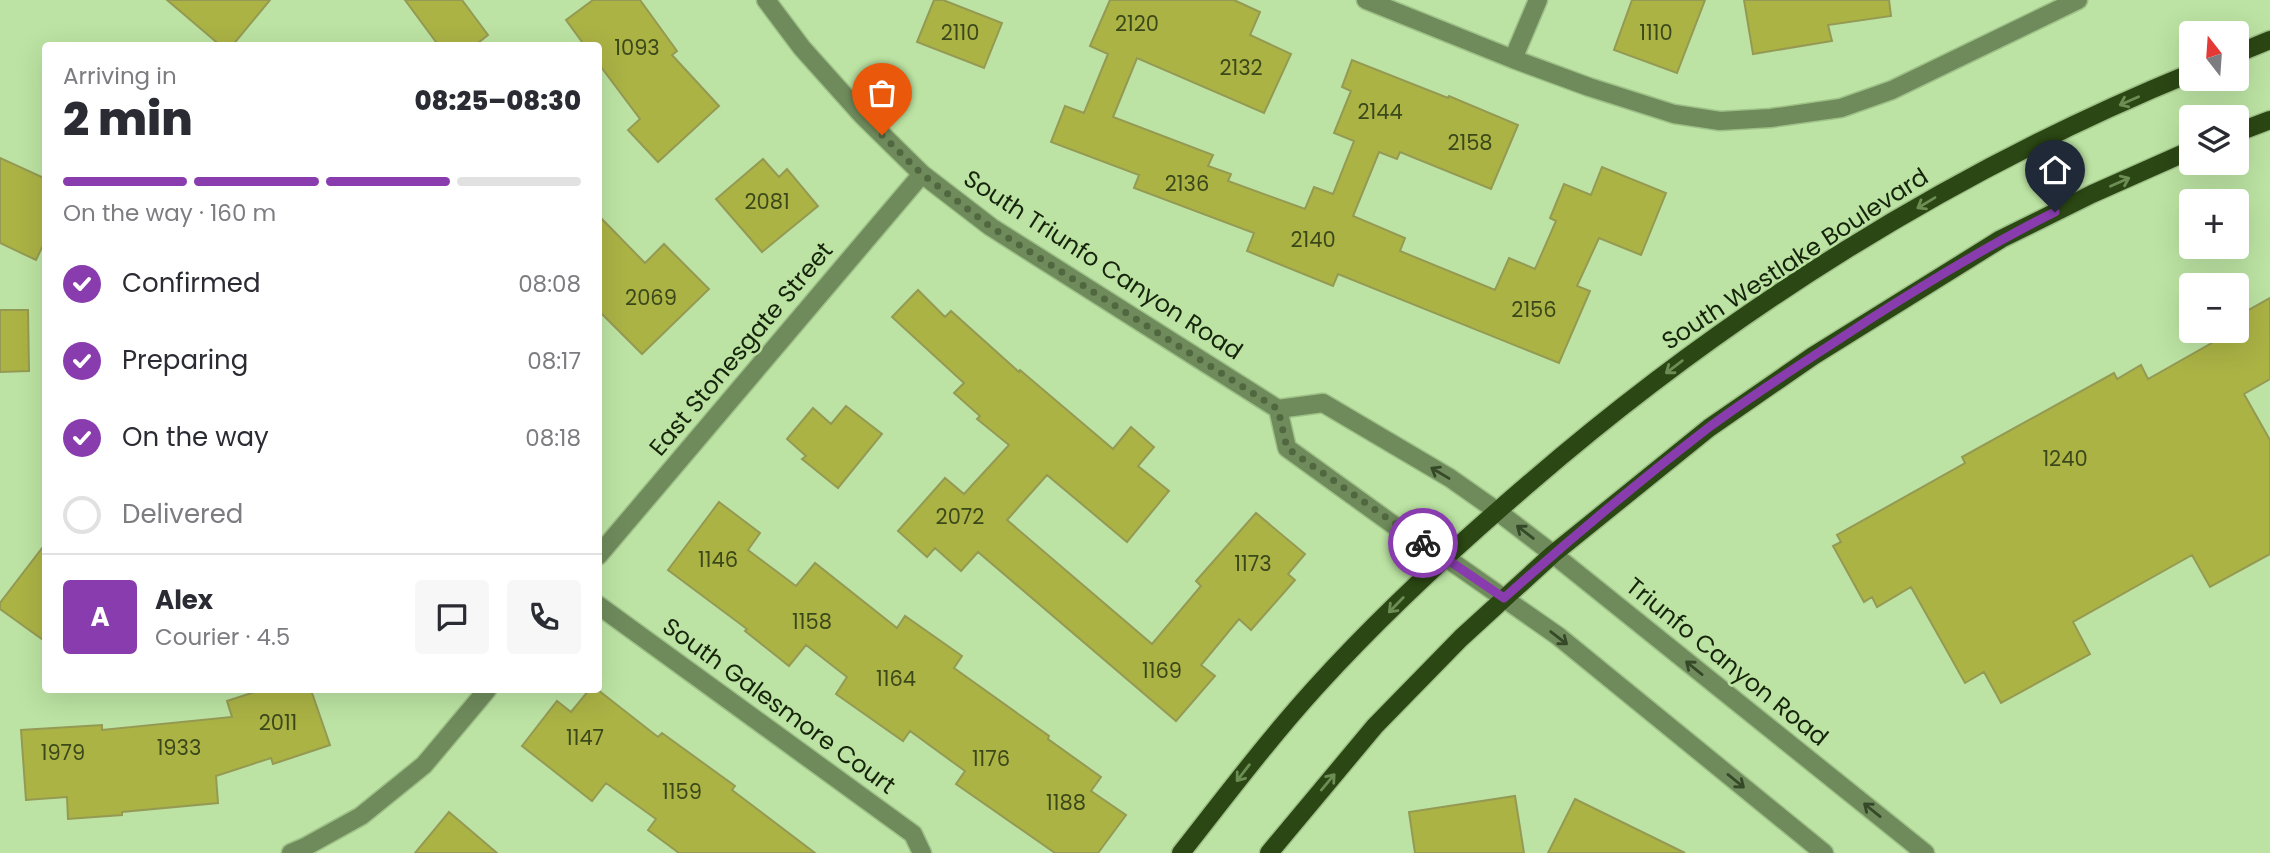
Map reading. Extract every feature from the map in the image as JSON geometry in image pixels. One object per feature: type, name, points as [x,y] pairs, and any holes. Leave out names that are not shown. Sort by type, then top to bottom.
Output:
[{"type":"main road","points":[[2249,49],[2270,40]]},
{"type":"main road","name":"South Westlake Boulevard","points":[[1181,853],[1261,750],[1318,685],[1445,557],[1627,402],[1713,338],[1799,280],[1962,180],[2046,138],[2179,78]]},
{"type":"main road","points":[[2249,128],[2270,120]]},
{"type":"main road","points":[[1269,853],[1375,726],[1504,598],[1553,554],[1709,428],[1812,356],[2001,239],[2179,155]]},
{"type":"street","name":"South Triunfo Canyon Road","points":[[766,0],[802,48],[862,115],[922,174],[991,227],[1278,409]]},
{"type":"street","points":[[1366,0],[1513,59],[1674,114],[1720,121],[1771,118],[1841,108],[1892,90],[2078,0]]},
{"type":"street","points":[[1513,59],[1538,0]]},
{"type":"street","name":"East Stonesgate Street","points":[[602,551],[922,174]]},
{"type":"street","points":[[1497,511],[1450,478],[1323,403],[1278,409],[1287,448],[1395,526],[1445,557],[1558,636],[1824,853]]},
{"type":"street","name":"Triunfo Canyon Road","points":[[1497,511],[1925,853]]},
{"type":"street","name":"South Galesmore Court","points":[[602,609],[913,834],[922,853]]},
{"type":"street","points":[[301,851],[361,816],[424,765],[484,693]]},
{"type":"building","points":[[167,0],[270,0],[235,42],[216,42]]},
{"type":"building","points":[[405,0],[462,0],[488,35],[479,42],[436,42]]},
{"type":"building","points":[[593,0],[640,0],[677,51],[672,55],[719,106],[658,162],[628,130],[640,119],[602,68],[602,42],[582,42],[566,20]]},
{"type":"building","points":[[934,0],[943,0],[1002,23],[984,68],[917,42]]},
{"type":"building","points":[[1110,0],[1234,0],[1260,12],[1250,35],[1291,54],[1264,113],[1137,58],[1113,117],[1213,155],[1208,166],[1231,174],[1228,181],[1305,209],[1314,187],[1333,194],[1354,141],[1334,133],[1351,91],[1342,87],[1352,60],[1518,125],[1491,189],[1400,152],[1397,159],[1379,152],[1353,216],[1405,238],[1400,251],[1495,290],[1509,258],[1535,269],[1556,221],[1550,218],[1564,184],[1591,195],[1602,167],[1666,193],[1641,255],[1599,238],[1577,286],[1590,291],[1559,363],[1338,274],[1333,286],[1247,251],[1254,233],[1134,188],[1139,175],[1051,142],[1065,106],[1084,113],[1108,54],[1090,46]]},
{"type":"building","points":[[1632,0],[1705,0],[1677,73],[1614,50]]},
{"type":"building","points":[[1744,0],[1889,0],[1891,16],[1828,25],[1832,41],[1753,54]]},
{"type":"building","points":[[0,158],[42,177],[42,247],[36,260],[0,243]]},
{"type":"building","points":[[763,159],[779,177],[787,169],[818,206],[762,252],[716,199]]},
{"type":"building","points":[[602,219],[645,263],[664,244],[709,289],[642,354],[602,314]]},
{"type":"building","points":[[918,290],[945,317],[951,311],[1019,372],[1020,370],[1113,449],[1131,427],[1154,447],[1138,466],[1169,491],[1127,542],[1047,475],[1007,520],[1152,644],[1201,586],[1196,581],[1256,513],[1305,554],[1288,574],[1295,580],[1251,630],[1239,619],[1201,665],[1215,676],[1176,721],[978,552],[961,571],[935,548],[927,557],[898,531],[945,478],[964,494],[1009,445],[977,419],[980,416],[954,393],[964,383],[892,317]]},
{"type":"building","points":[[2270,298],[2270,379],[2244,394],[2270,440],[2270,554],[2210,587],[2192,555],[2073,622],[2090,654],[2001,703],[1984,672],[1965,683],[1911,587],[1877,607],[1872,597],[1864,602],[1833,546],[1841,542],[1837,535],[1965,463],[1962,457],[2114,373],[2117,379],[2141,365],[2148,379],[2212,343],[2249,343],[2249,310]]},
{"type":"building","points":[[0,310],[28,310],[29,371],[0,372]]},
{"type":"building","points":[[846,406],[882,434],[838,488],[802,459],[806,456],[787,439],[813,408],[831,424]]},
{"type":"building","points":[[719,502],[760,533],[748,550],[796,586],[815,563],[897,628],[905,616],[962,656],[954,668],[1101,777],[1091,791],[1126,815],[1098,853],[1055,853],[956,784],[965,771],[910,731],[903,741],[836,694],[847,677],[806,645],[789,666],[745,631],[747,629],[668,570]]},
{"type":"building","points":[[42,548],[42,639],[0,609],[0,603]]},
{"type":"building","points":[[252,693],[312,693],[330,745],[273,764],[271,758],[216,776],[218,803],[68,819],[67,797],[26,800],[21,730],[102,725],[102,730],[232,717],[227,701]]},
{"type":"building","points":[[587,693],[602,693],[658,737],[662,733],[735,786],[732,790],[815,853],[679,853],[648,830],[656,819],[606,783],[592,801],[522,746],[557,701],[571,712]]},
{"type":"building","points":[[1515,796],[1524,853],[1415,853],[1409,812]]},
{"type":"building","points":[[1575,799],[1685,853],[1548,853]]},
{"type":"building","points":[[449,812],[497,853],[415,853]]},
{"type":"way so far","points":[[882,135],[922,174],[991,227],[1278,409],[1287,448],[1423,543]]},
{"type":"route","points":[[1423,543],[1504,598],[1553,554],[1709,428],[1812,356],[1901,300],[2001,239],[2055,212]]}]
